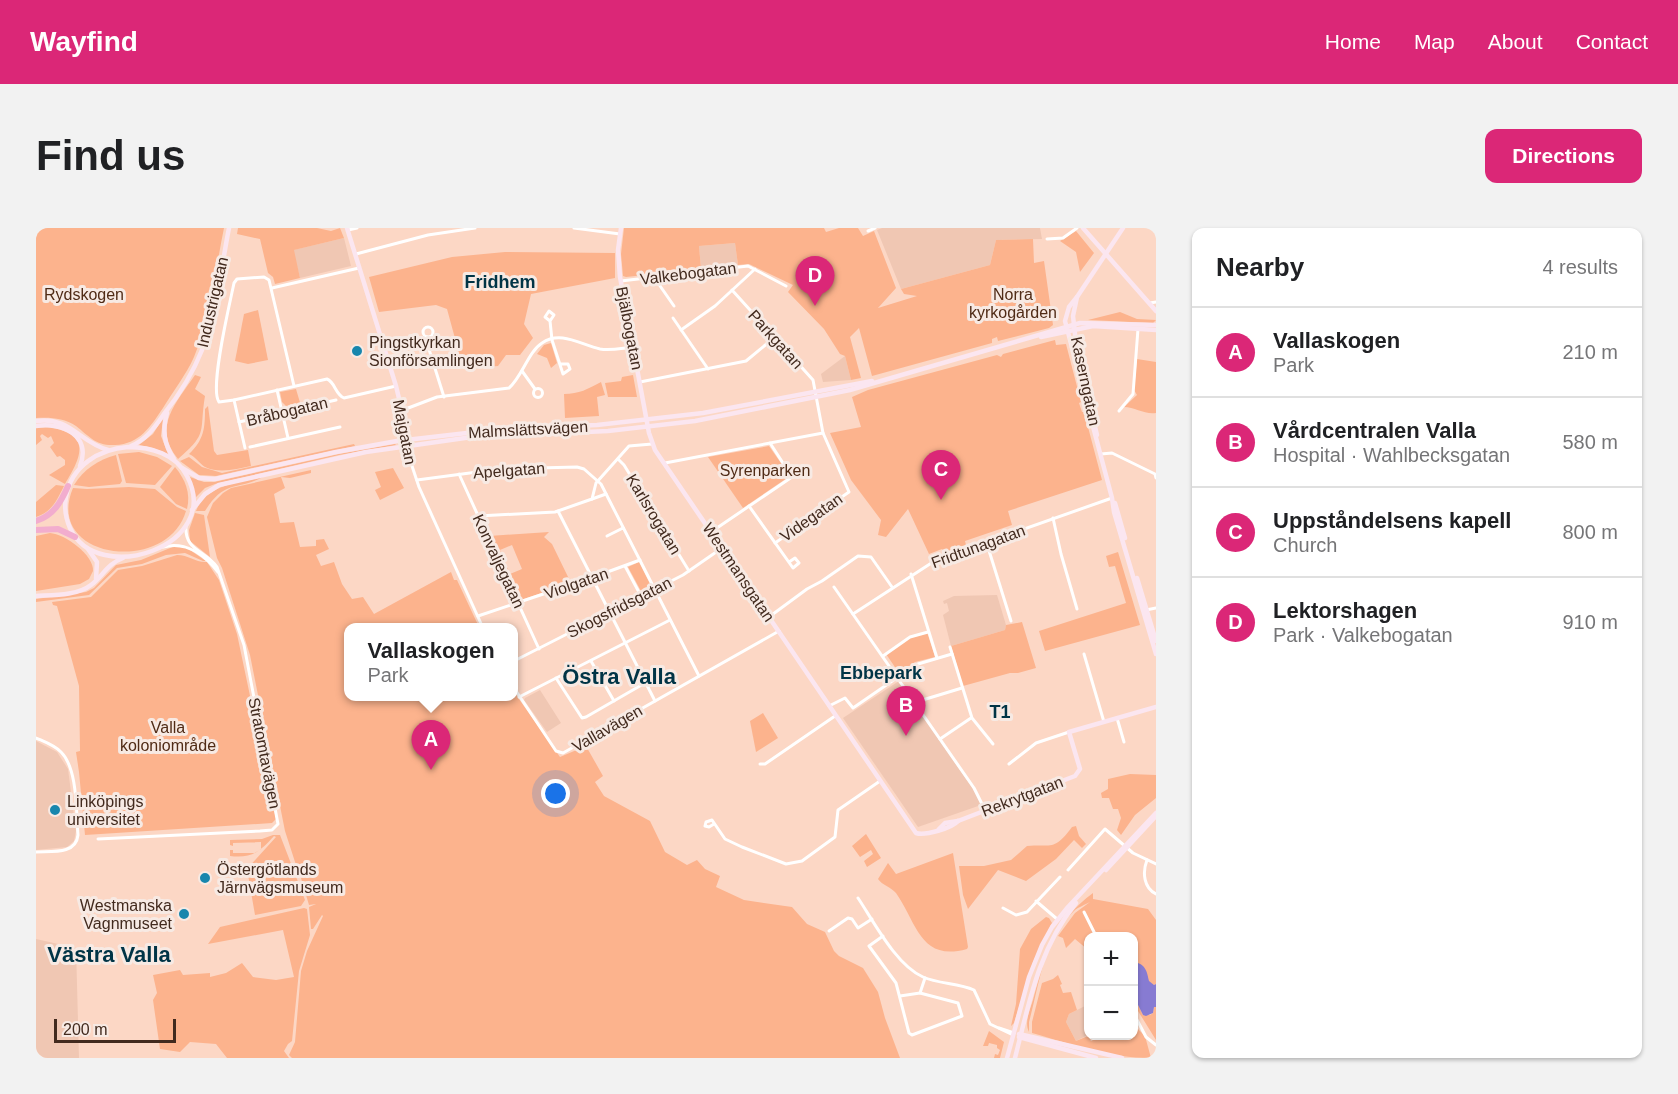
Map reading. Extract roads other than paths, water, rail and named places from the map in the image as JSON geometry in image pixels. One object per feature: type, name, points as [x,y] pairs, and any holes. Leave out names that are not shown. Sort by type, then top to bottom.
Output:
[{"type":"highway","points":[[36,521],[48,516],[54,510],[68,486]]},
{"type":"highway","points":[[36,530],[58,529],[75,537]]},
{"type":"main road","name":"Industrigatan","points":[[128,447],[149,435],[171,405],[202,351],[211,319],[229,228]]},
{"type":"main road","points":[[1083,228],[1156,312]]},
{"type":"main road","points":[[1071,328],[1066,316],[1071,304],[1123,228]]},
{"type":"main road","name":"Majgatan","points":[[348,229],[396,386],[408,446]]},
{"type":"main road","name":"Bjälbogatan","points":[[621,231],[618,257],[621,281],[647,427]]},
{"type":"main road","points":[[1071,328],[1077,297]]},
{"type":"main road","points":[[1071,328],[1092,322],[1156,325]]},
{"type":"main road","points":[[1071,328],[1093,326],[1156,330]]},
{"type":"main road","name":"Malmslättsvägen","points":[[192,510],[205,494],[220,485],[366,452],[503,435],[596,431],[695,421],[877,381],[1071,328]]},
{"type":"main road","name":"Kaserngatan","points":[[1071,328],[1097,438]]},
{"type":"main road","name":"Kaserngatan","points":[[1071,328],[1113,498],[1114,512],[1156,641]]},
{"type":"main road","name":"Malmslättsvägen","points":[[180,466],[196,477],[215,479],[336,452],[407,440],[502,429],[597,425],[646,420],[816,394]]},
{"type":"main road","name":"Industrigatan","points":[[171,405],[164,425],[164,435],[167,447],[180,466]]},
{"type":"main road","points":[[36,421],[63,423],[72,427],[91,443],[108,450]]},
{"type":"main road","points":[[36,426],[56,426],[70,431],[81,444],[83,453],[77,471],[68,486],[65,510],[68,524],[75,537],[91,552],[97,562],[95,582]]},
{"type":"main road","name":"Westmansgatan","points":[[647,427],[652,444],[665,464],[916,833]]},
{"type":"main road","points":[[77,471],[94,457],[108,450],[128,447],[153,450],[166,455],[180,466],[190,485],[192,510],[174,539],[142,555],[125,557],[100,553],[82,544]]},
{"type":"main road","points":[[36,596],[80,590],[95,582],[110,564],[125,557]]},
{"type":"main road","name":"Kaserngatan","points":[[1145,610],[1156,654]]},
{"type":"main road","points":[[1069,732],[1156,707]]},
{"type":"main road","name":"Rekrytgatan","points":[[916,833],[923,834],[950,827],[958,821],[1079,773],[1080,769],[1069,732]]},
{"type":"main road","points":[[1007,1058],[1037,955],[1059,921],[1156,815]]},
{"type":"main road","points":[[1015,1058],[1043,956],[1059,921]]},
{"type":"main road","points":[[1025,1023],[1026,1031],[1033,1039],[1096,1058]]},
{"type":"main road","points":[[1014,1034],[1122,1058]]},
{"type":"main road","points":[[1017,1050],[1033,1039]]},
{"type":"street","points":[[348,229],[357,228]]},
{"type":"street","points":[[356,254],[410,239],[475,228]]},
{"type":"street","points":[[574,228],[621,231]]},
{"type":"street","points":[[868,231],[875,228]]},
{"type":"street","points":[[1047,238],[1063,238],[1077,228]]},
{"type":"street","name":"Valkebogatan","points":[[621,281],[748,266],[786,286]]},
{"type":"street","points":[[272,288],[360,267]]},
{"type":"street","points":[[681,330],[715,306],[754,269]]},
{"type":"street","points":[[656,276],[658,283],[674,306]]},
{"type":"street","points":[[294,386],[269,280],[266,277],[240,278],[235,281],[218,364],[215,396],[217,400],[220,402],[234,400],[329,380],[338,394],[344,398],[396,386]]},
{"type":"street","name":"Parkgatan","points":[[732,290],[813,380],[816,394]]},
{"type":"street","points":[[1150,303],[1156,302]]},
{"type":"street","points":[[673,318],[708,369]]},
{"type":"street","points":[[550,321],[552,340],[560,364]]},
{"type":"street","points":[[1119,411],[1132,394],[1138,329]]},
{"type":"street","points":[[427,337],[444,397]]},
{"type":"street","points":[[402,410],[435,398],[507,389],[513,384],[539,345],[552,340],[569,338],[604,349],[633,347]]},
{"type":"street","points":[[640,382],[746,361],[775,338]]},
{"type":"street","points":[[522,371],[535,389]]},
{"type":"street","points":[[277,390],[288,438]]},
{"type":"street","name":"Videgatan","points":[[775,543],[849,492],[823,433],[816,394]]},
{"type":"street","points":[[234,400],[245,448]]},
{"type":"street","name":"Bråbogatan","points":[[239,422],[336,400]]},
{"type":"street","points":[[250,447],[340,427]]},
{"type":"street","points":[[665,464],[823,433]]},
{"type":"street","points":[[711,532],[792,477],[770,443]]},
{"type":"street","points":[[592,499],[598,480],[632,444],[652,444]]},
{"type":"street","name":"Majgatan","points":[[408,446],[417,480],[481,623]]},
{"type":"street","points":[[1101,454],[1112,453],[1152,473],[1156,478]]},
{"type":"street","name":"Karlsrogatan","points":[[618,458],[689,572]]},
{"type":"street","name":"Apelgatan","points":[[417,480],[500,469],[577,467],[584,469],[598,480]]},
{"type":"street","points":[[1152,473],[1156,468]]},
{"type":"street","name":"Konvaljegatan","points":[[459,474],[539,649]]},
{"type":"street","points":[[598,480],[699,676]]},
{"type":"street","points":[[478,516],[558,511],[606,494]]},
{"type":"street","name":"Fridtunagatan","points":[[853,614],[934,561],[1113,498]]},
{"type":"street","points":[[749,506],[789,562]]},
{"type":"street","points":[[558,511],[655,701]]},
{"type":"street","points":[[1053,518],[1077,609]]},
{"type":"street","name":"Stratomtavägen","points":[[98,839],[260,831],[272,830],[278,826],[244,645],[217,567],[210,558],[189,543],[186,537],[186,523]]},
{"type":"street","points":[[607,536],[623,528]]},
{"type":"street","points":[[987,541],[1011,621]]},
{"type":"street","name":"Stratomtavägen","points":[[162,547],[175,544],[190,548],[208,561],[220,576]]},
{"type":"street","name":"Skogsfridsgatan","points":[[518,660],[689,572],[722,548]]},
{"type":"street","points":[[770,617],[807,589],[858,556],[871,557],[892,587]]},
{"type":"street","name":"Violgatan","points":[[478,616],[640,560]]},
{"type":"street","points":[[626,566],[641,596]]},
{"type":"street","points":[[911,574],[937,658]]},
{"type":"street","points":[[834,587],[916,702],[974,788],[985,810]]},
{"type":"street","points":[[1145,610],[1156,608]]},
{"type":"street","points":[[518,697],[670,620]]},
{"type":"street","name":"Vallavägen","points":[[518,697],[556,751],[565,752],[779,631]]},
{"type":"street","points":[[883,656],[910,637],[929,632]]},
{"type":"street","points":[[950,646],[972,718],[993,744]]},
{"type":"street","points":[[829,706],[845,698],[853,708],[918,664],[952,654]]},
{"type":"street","points":[[1084,654],[1104,722]]},
{"type":"street","points":[[591,661],[614,701]]},
{"type":"street","points":[[556,678],[582,718],[645,683]]},
{"type":"street","points":[[916,702],[962,688]]},
{"type":"street","points":[[760,764],[765,764],[835,716]]},
{"type":"street","points":[[940,739],[972,718]]},
{"type":"street","points":[[1117,718],[1124,742]]},
{"type":"street","points":[[1010,764],[1036,743],[1069,732]]},
{"type":"street","points":[[36,738],[57,748],[70,764],[78,835],[77,843],[69,849],[36,852]]},
{"type":"street","points":[[714,824],[722,837],[742,848],[786,864],[797,863],[834,839],[838,810],[880,781]]},
{"type":"street","points":[[1068,870],[1103,829],[1126,847],[1156,864]]},
{"type":"street","points":[[1147,860],[1144,866],[1146,885],[1149,891],[1156,894]]},
{"type":"street","points":[[1003,908],[1016,915],[1022,915],[1060,877]]},
{"type":"street","points":[[858,898],[908,968],[925,978],[974,990],[985,1017],[993,1026],[1014,1034]]},
{"type":"street","points":[[1036,901],[1059,921]]},
{"type":"street","points":[[1084,912],[1094,932]]},
{"type":"street","points":[[829,931],[848,918],[852,919],[858,928],[872,919]]},
{"type":"street","points":[[883,936],[869,945],[897,983],[900,996],[909,1033],[912,1035],[962,1016],[958,1004],[920,993],[900,996]]},
{"type":"street","points":[[920,993],[925,978]]},
{"type":"street","points":[[1138,1022],[1146,1037],[1156,1046]]},
{"type":"place","name":"Lektorshagen","points":[[815,306]]},
{"type":"place","name":"Pingstkyrkan Sionförsamlingen","points":[[357,351]]},
{"type":"place","name":"Uppståndelsens kapell","points":[[941,500]]},
{"type":"place","name":"Vårdcentralen Valla","points":[[906,736]]},
{"type":"place","name":"Vallaskogen","points":[[431,770]]},
{"type":"place","name":"Linköpings universitet","points":[[55,810]]},
{"type":"place","name":"Östergötlands Järnvägsmuseum","points":[[205,878]]},
{"type":"place","name":"Westmanska Vagnmuseet","points":[[184,914]]},
{"type":"district","name":"Fridhem","points":[[500,282]]},
{"type":"district","name":"Ebbepark","points":[[881,673]]},
{"type":"district","name":"Östra Valla","points":[[619,676]]},
{"type":"district","name":"T1","points":[[1000,712]]},
{"type":"district","name":"Västra Valla","points":[[109,954]]},
{"type":"park label","name":"Rydskogen","points":[[84,294]]},
{"type":"park label","name":"Norra kyrkogården","points":[[1013,303]]},
{"type":"park label","name":"Syrenparken","points":[[765,470]]},
{"type":"park label","name":"Valla koloniområde","points":[[168,736]]}]
